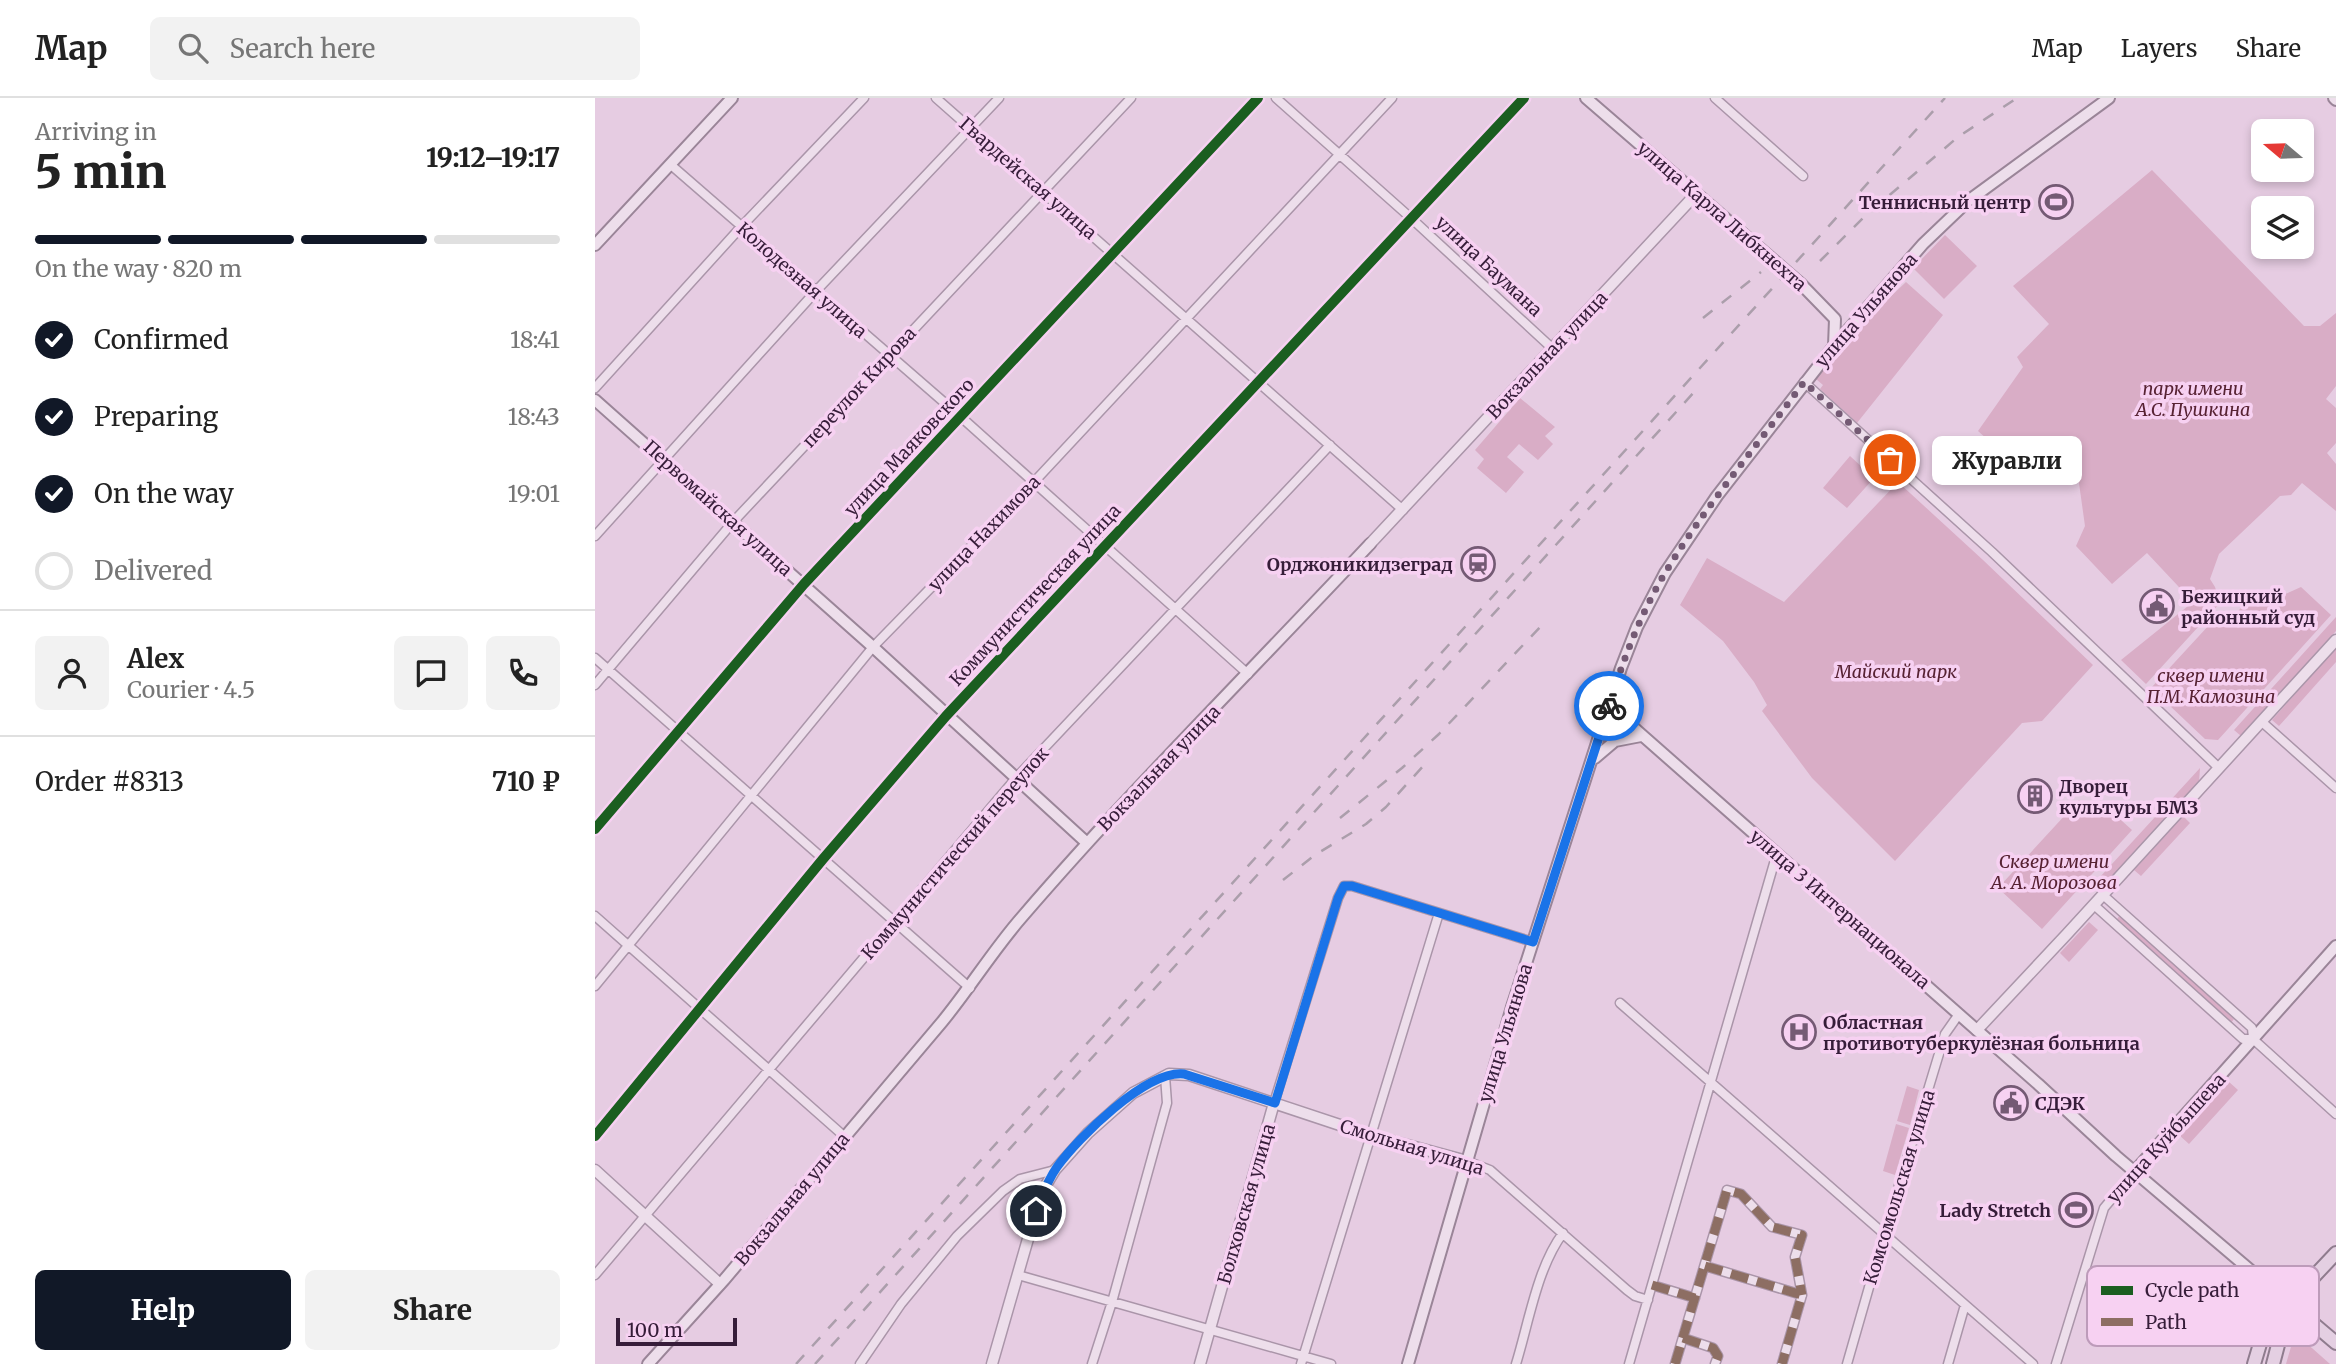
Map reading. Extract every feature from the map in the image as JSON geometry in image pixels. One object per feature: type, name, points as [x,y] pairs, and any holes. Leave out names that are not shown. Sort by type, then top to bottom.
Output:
[{"type":"main road","points":[[595,245],[733,98]]},
{"type":"main road","name":"улица Карла Либкнехта","points":[[1586,98],[1800,283],[1835,320]]},
{"type":"main road","name":"улица Ульянова","points":[[1408,1364],[1533,942],[1623,662],[1637,627],[1665,573],[1717,496],[1804,382],[1923,244],[1968,201],[2109,98]]},
{"type":"main road","points":[[1834,345],[1835,320],[1857,319]]},
{"type":"main road","name":"Первомайская улица","points":[[595,400],[804,584],[1087,843]]},
{"type":"main road","name":"Вокзальная улица","points":[[648,1364],[845,1137],[970,988],[995,950],[1087,843],[1370,544]]},
{"type":"main road","name":"улица 3 Интернационала","points":[[1609,706],[2134,1171],[2246,1266]]},
{"type":"main road","points":[[1591,763],[1615,741],[1641,736]]},
{"type":"main road","name":"улица Куйбышева","points":[[2134,1171],[2336,946]]},
{"type":"main road","points":[[2319,1271],[2336,1253]]},
{"type":"main road","name":"улица 3 Интернационала","points":[[2319,1329],[2336,1343]]},
{"type":"main road","points":[[2254,1364],[2259,1346]]},
{"type":"main road","points":[[2273,1364],[2278,1346]]},
{"type":"street","points":[[595,388],[741,227],[864,98]]},
{"type":"street","name":"Гвардейская улица","points":[[936,98],[1403,510]]},
{"type":"street","points":[[595,536],[816,291],[999,98]]},
{"type":"street","name":"переулок Кирова","points":[[595,685],[733,522],[1131,98]]},
{"type":"street","name":"улица Маяковского","points":[[595,829],[804,584],[1258,98]]},
{"type":"street","name":"улица Баумана","points":[[1276,98],[1553,349]]},
{"type":"street","name":"улица Нахимова","points":[[595,986],[873,647],[1034,482],[1392,98]]},
{"type":"street","name":"Коммунистическая улица","points":[[595,1136],[823,859],[946,716],[1524,98]]},
{"type":"street","points":[[1715,98],[1803,176]]},
{"type":"street","name":"Колодезная улица","points":[[671,165],[961,417],[1248,674]]},
{"type":"street","name":"Вокзальная улица","points":[[1370,544],[1696,194]]},
{"type":"street","points":[[1804,382],[1992,552],[2219,768]]},
{"type":"street","name":"Коммунистический переулок","points":[[595,1276],[1016,778],[1330,445]]},
{"type":"street","points":[[1977,1030],[2336,640]]},
{"type":"street","points":[[595,658],[970,988]]},
{"type":"street","points":[[2262,722],[2336,788]]},
{"type":"street","points":[[1629,1364],[1777,853]]},
{"type":"street","name":"Болховская улица","points":[[1200,1364],[1275,1103],[1344,886],[1439,912]]},
{"type":"street","points":[[2103,895],[2252,1028],[2253,1039]]},
{"type":"street","points":[[2094,905],[2242,1039],[2253,1039],[2336,1114]]},
{"type":"street","points":[[1303,1360],[1439,912],[1533,942]]},
{"type":"street","points":[[595,916],[845,1137]]},
{"type":"street","points":[[1620,1003],[2033,1364]]},
{"type":"street","name":"Комсомольская улица","points":[[1847,1364],[1945,1034],[1959,1014]]},
{"type":"street","name":"Смольная улица","points":[[1165,1076],[1179,1073],[1370,1135],[1467,1161],[1490,1170],[1627,1290],[1648,1300]]},
{"type":"street","points":[[992,1364],[1041,1197],[1055,1170],[1119,1104],[1133,1093],[1165,1076],[1167,1103],[1092,1364]]},
{"type":"street","points":[[595,1170],[720,1284]]},
{"type":"street","points":[[860,1364],[901,1304],[957,1236],[1003,1191],[1020,1179],[1055,1170]]},
{"type":"street","name":"улица Куйбышева","points":[[2056,1364],[2104,1208],[2134,1171]]},
{"type":"street","points":[[1675,1364],[1727,1190],[1741,1194],[1772,1227],[1802,1235],[1795,1257],[1802,1295],[1782,1364]]},
{"type":"street","points":[[1517,1364],[1546,1263],[1553,1246],[1563,1233]]},
{"type":"street","points":[[1705,1266],[1802,1295]]},
{"type":"street","points":[[1018,1275],[1303,1360],[1331,1364]]},
{"type":"street","points":[[1652,1285],[1696,1298]]},
{"type":"street","points":[[1948,1364],[1965,1305]]},
{"type":"street","points":[[1683,1338],[1713,1348],[1718,1356],[1715,1364]]},
{"type":"green space","name":"парк имени А.С. Пушкина","points":[[2152,170],[2304,326],[2320,326],[2336,313],[2336,386],[2326,399],[2336,408],[2336,443],[2327,453],[2336,464],[2336,511],[2302,483],[2291,495],[2280,496],[2219,554],[2210,579],[2220,603],[2146,684],[2121,660],[2193,602],[2147,553],[2112,584],[2076,546],[2085,526],[2078,476],[2051,451],[2019,468],[1978,431],[2023,367],[2017,357],[2049,324],[2013,286]]},
{"type":"green space","points":[[1945,235],[1977,266],[1944,299],[1913,268]]},
{"type":"green space","points":[[1906,282],[1943,315],[1857,423],[1820,389],[1823,385],[1816,379],[1872,314]]},
{"type":"green space","points":[[1520,398],[1555,427],[1545,436],[1553,444],[1538,460],[1519,444],[1507,457],[1524,472],[1506,493],[1477,468],[1484,459],[1475,450]]},
{"type":"green space","points":[[1850,456],[1874,478],[1847,508],[1823,488]]},
{"type":"green space","name":"Майский парк","points":[[1898,482],[2093,665],[2042,721],[2022,723],[1895,861],[1812,778],[1762,711],[1767,705],[1754,682],[1723,641],[1680,605],[1707,558],[1784,602]]},
{"type":"green space","name":"сквер имени П.М. Камозина","points":[[2301,587],[2331,615],[2218,740],[2205,739],[2151,688],[2222,611],[2230,619],[2258,591],[2270,601]]},
{"type":"green space","points":[[2336,617],[2336,631],[2241,736],[2234,730]]},
{"type":"green space","points":[[2336,648],[2336,662],[2279,726],[2272,720]]},
{"type":"green space","points":[[2200,768],[2199,782],[2107,883],[2100,877]]},
{"type":"green space","name":"Сквер имени А. А. Морозова","points":[[2079,800],[2092,811],[2101,802],[2132,830],[2042,929],[1998,888]]},
{"type":"green space","points":[[2183,816],[2190,823],[2141,876],[2134,870]]},
{"type":"green space","points":[[2120,915],[2234,1019],[2231,1023],[2117,919]]},
{"type":"green space","points":[[2089,922],[2098,930],[2069,962],[2060,953]]},
{"type":"green space","points":[[2228,1081],[2238,1090],[2189,1144],[2179,1135]]},
{"type":"green space","points":[[1907,1086],[1919,1090],[1910,1125],[1897,1121]]},
{"type":"green space","points":[[1896,1124],[1909,1128],[1895,1175],[1883,1171]]},
{"type":"green space","points":[[2291,1346],[2310,1346],[2330,1364],[2286,1364]]},
{"type":"railway","points":[[796,1364],[1945,98]]},
{"type":"railway","points":[[1820,261],[1866,215],[1958,137],[2017,98]]},
{"type":"railway","points":[[1703,318],[1761,272]]},
{"type":"railway","points":[[815,1364],[1696,390]]},
{"type":"railway","points":[[1340,818],[1439,734],[1542,625]]},
{"type":"railway","points":[[1283,880],[1315,855],[1366,824],[1386,807],[1426,763]]},
{"type":"marked path","points":[[1675,1364],[1727,1190],[1741,1194],[1772,1227],[1802,1235],[1795,1257],[1802,1295]]},
{"type":"marked path","points":[[1705,1266],[1802,1295],[1782,1364]]},
{"type":"marked path","points":[[1652,1285],[1695,1298]]},
{"type":"marked path","points":[[1683,1338],[1713,1348],[1718,1356],[1715,1364]]},
{"type":"cycle path","points":[[595,829],[804,584],[1258,98]]},
{"type":"cycle path","points":[[595,1136],[823,859],[946,716],[1524,98]]},
{"type":"way so far","points":[[1609,706],[1637,627],[1665,573],[1717,496],[1804,382],[1890,460]]},
{"type":"place","name":"Теннисный центр","points":[[2056,202]]},
{"type":"place","name":"Журавли","points":[[1890,460]]},
{"type":"place","name":"Орджоникидзеград","points":[[1478,564]]},
{"type":"place","name":"Бежицкий районный суд","points":[[2157,606]]},
{"type":"place","name":"Дворец культуры БМЗ","points":[[2035,796]]},
{"type":"place","name":"Областная противотуберкулёзная больница","points":[[1799,1032]]},
{"type":"place","name":"СДЭК","points":[[2011,1103]]},
{"type":"place","name":"Lady Stretch","points":[[2076,1210]]},
{"type":"route","points":[[1036,1211],[1046,1185],[1062,1161],[1119,1104],[1159,1078],[1175,1073],[1184,1074],[1275,1103],[1344,886],[1352,886],[1533,942],[1609,706]]}]
